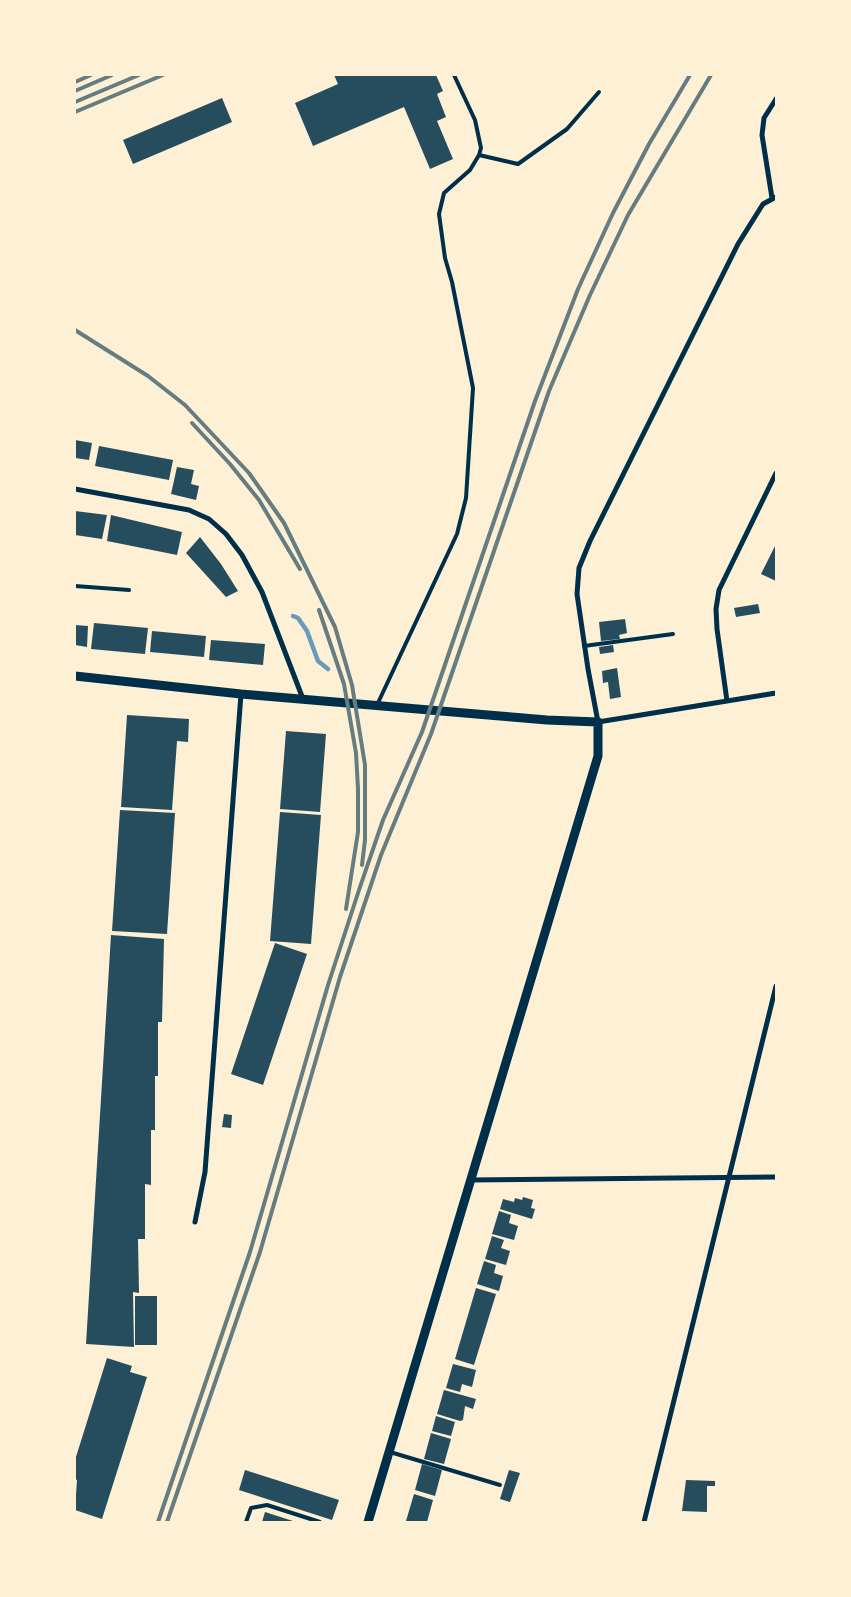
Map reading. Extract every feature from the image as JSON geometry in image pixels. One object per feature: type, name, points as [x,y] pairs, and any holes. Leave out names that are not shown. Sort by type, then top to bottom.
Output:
[{"type":"street","points":[[368,1522],[598,756],[598,722],[584,646],[577,594],[579,568],[590,541],[738,244],[763,204],[774,198],[762,135],[764,118],[776,99]]},
{"type":"street","points":[[727,701],[717,629],[716,609],[718,590],[776,473]]},
{"type":"street","points":[[75,489],[189,510],[209,520],[226,534],[242,555],[262,592],[303,699]]},
{"type":"street","points":[[75,676],[241,694],[547,720],[598,722],[776,693]]},
{"type":"street","points":[[195,1222],[205,1172],[241,694]]},
{"type":"street","points":[[644,1522],[776,986]]},
{"type":"street","points":[[470,1180],[776,1177]]},
{"type":"lane","points":[[377,705],[457,534],[466,498],[473,388],[452,282],[445,258],[439,214],[444,193],[470,170],[479,155],[480,137],[475,120],[454,75]]},
{"type":"lane","points":[[479,155],[518,164],[567,129],[599,92]]},
{"type":"lane","points":[[75,586],[129,590]]},
{"type":"lane","points":[[584,646],[673,634]]},
{"type":"lane","points":[[390,1452],[500,1485]]},
{"type":"lane","points":[[246,1522],[251,1508],[267,1506],[320,1522]]},
{"type":"building","points":[[334,75],[436,75],[443,91],[437,94],[446,117],[437,121],[453,159],[430,169],[404,107],[313,146],[295,103],[338,84]]},
{"type":"building","points":[[222,98],[232,122],[133,164],[123,140]]},
{"type":"building","points":[[75,440],[92,443],[89,460],[75,458]]},
{"type":"building","points":[[99,446],[173,460],[169,480],[95,466]]},
{"type":"building","points":[[177,467],[194,470],[191,484],[199,486],[196,500],[171,494]]},
{"type":"building","points":[[75,511],[107,515],[102,539],[75,535]]},
{"type":"building","points":[[111,515],[182,532],[177,555],[107,541]]},
{"type":"building","points":[[200,537],[221,564],[238,591],[226,597],[186,553]]},
{"type":"building","points":[[776,544],[776,581],[761,574]]},
{"type":"building","points":[[758,604],[760,613],[736,617],[734,608]]},
{"type":"building","points":[[625,619],[627,633],[619,635],[620,639],[601,641],[599,622]]},
{"type":"building","points":[[94,623],[148,628],[145,654],[91,649]]},
{"type":"building","points":[[75,625],[88,626],[87,647],[75,645]]},
{"type":"building","points":[[152,631],[206,636],[204,657],[150,652]]},
{"type":"building","points":[[211,640],[265,644],[263,665],[209,660]]},
{"type":"building","points":[[613,645],[614,652],[600,654],[599,647]]},
{"type":"building","points":[[617,668],[621,697],[610,699],[608,682],[603,683],[602,671]]},
{"type":"building","points":[[127,715],[189,719],[188,742],[177,741],[172,810],[121,807]]},
{"type":"building","points":[[286,731],[326,734],[320,812],[280,809]]},
{"type":"building","points":[[120,810],[175,813],[167,934],[112,931]]},
{"type":"building","points":[[280,812],[321,815],[311,944],[270,941]]},
{"type":"building","points":[[111,935],[164,939],[162,1022],[158,1022],[158,1076],[155,1076],[155,1130],[151,1130],[151,1185],[145,1184],[145,1239],[138,1239],[139,1293],[133,1292],[134,1347],[86,1344]]},
{"type":"building","points":[[275,943],[307,954],[263,1085],[231,1074]]},
{"type":"building","points":[[224,1114],[232,1115],[231,1128],[222,1127]]},
{"type":"building","points":[[523,1197],[533,1200],[531,1208],[535,1209],[532,1219],[500,1209],[503,1199],[514,1202],[515,1198],[522,1200]]},
{"type":"building","points":[[499,1211],[511,1215],[509,1223],[518,1226],[514,1240],[492,1234]]},
{"type":"building","points":[[492,1236],[504,1240],[501,1248],[510,1251],[506,1265],[485,1259]]},
{"type":"building","points":[[484,1261],[496,1265],[494,1273],[503,1276],[499,1291],[477,1284]]},
{"type":"building","points":[[476,1288],[496,1294],[474,1365],[455,1359]]},
{"type":"building","points":[[135,1296],[157,1296],[157,1345],[135,1345]]},
{"type":"building","points":[[107,1358],[132,1366],[130,1372],[147,1377],[102,1519],[75,1510],[77,1480],[75,1479],[75,1460]]},
{"type":"building","points":[[453,1364],[476,1370],[472,1387],[462,1384],[460,1392],[446,1388]]},
{"type":"building","points":[[444,1390],[476,1399],[473,1409],[465,1406],[463,1420],[460,1421],[437,1414]]},
{"type":"building","points":[[436,1416],[455,1422],[451,1436],[432,1431]]},
{"type":"building","points":[[431,1433],[451,1439],[444,1464],[424,1459]]},
{"type":"building","points":[[422,1464],[442,1470],[435,1496],[415,1490]]},
{"type":"building","points":[[245,1470],[339,1500],[332,1520],[239,1490]]},
{"type":"building","points":[[509,1470],[520,1473],[510,1502],[500,1499]]},
{"type":"building","points":[[686,1480],[715,1481],[715,1486],[707,1486],[707,1512],[682,1511]]},
{"type":"building","points":[[414,1494],[433,1500],[427,1522],[406,1521]]},
{"type":"building","points":[[265,1512],[296,1522],[262,1522]]},
{"type":"waterway","points":[[293,616],[298,618],[307,631],[318,661],[328,669]]},
{"type":"railway","points":[[75,82],[91,75]]},
{"type":"railway","points":[[75,91],[112,75]]},
{"type":"railway","points":[[75,102],[139,75]]},
{"type":"railway","points":[[75,112],[163,75]]},
{"type":"railway","points":[[158,1522],[250,1252],[328,985],[359,890],[383,820],[422,732],[535,401],[578,289],[613,213],[649,144],[690,75]]},
{"type":"railway","points":[[167,1522],[260,1252],[340,977],[381,855],[431,734],[549,391],[590,295],[628,215],[711,75]]},
{"type":"railway","points":[[75,330],[148,376],[185,405],[249,473],[284,523],[335,627],[352,685],[365,765],[365,840],[362,865]]},
{"type":"railway","points":[[192,423],[230,464],[259,500],[300,569]]},
{"type":"railway","points":[[319,610],[344,684],[356,753],[358,832],[346,909]]}]
